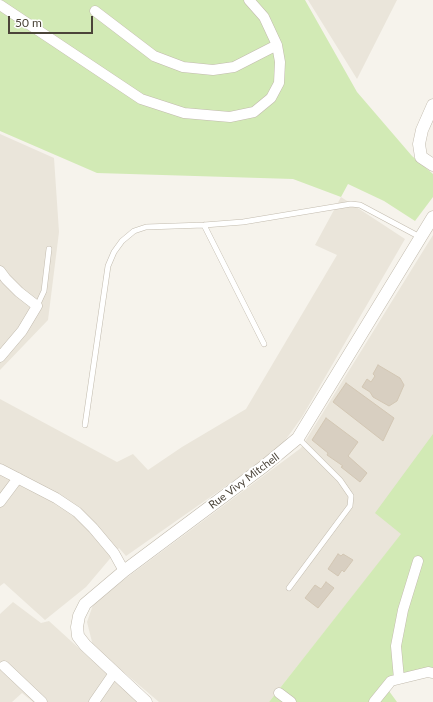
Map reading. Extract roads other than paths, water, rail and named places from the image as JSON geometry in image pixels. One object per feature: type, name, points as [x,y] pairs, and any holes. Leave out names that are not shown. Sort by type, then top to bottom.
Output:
[{"type":"street","points":[[0,5],[141,99],[184,113],[230,117],[254,112],[271,98],[279,83],[280,62],[277,46],[264,18],[249,0]]},
{"type":"street","points":[[95,11],[154,56],[183,67],[213,70],[234,66],[277,46]]},
{"type":"street","points":[[433,105],[422,130],[419,144],[421,157],[433,165]]},
{"type":"street","name":"Rue Vivy Mitchell","points":[[146,702],[85,645],[78,636],[77,627],[79,616],[85,604],[124,571],[298,438],[433,217]]},
{"type":"street","points":[[0,271],[19,292],[37,306],[22,331],[0,357]]},
{"type":"street","points":[[0,469],[56,498],[77,512],[114,553],[124,571]]},
{"type":"street","points":[[0,502],[18,478]]},
{"type":"street","points":[[399,679],[396,646],[403,610],[418,561]]},
{"type":"street","points":[[4,666],[42,702]]},
{"type":"street","points":[[374,702],[391,681],[428,672],[433,673]]},
{"type":"street","points":[[94,702],[114,673]]},
{"type":"street","points":[[279,693],[291,702]]},
{"type":"lane","points":[[85,425],[108,266],[114,252],[122,241],[134,231],[146,227],[243,222],[351,204],[360,205],[420,237]]},
{"type":"lane","points":[[204,225],[264,344]]},
{"type":"lane","points":[[37,306],[44,291],[49,249]]},
{"type":"lane","points":[[289,588],[350,506],[351,496],[340,480],[298,438]]}]
